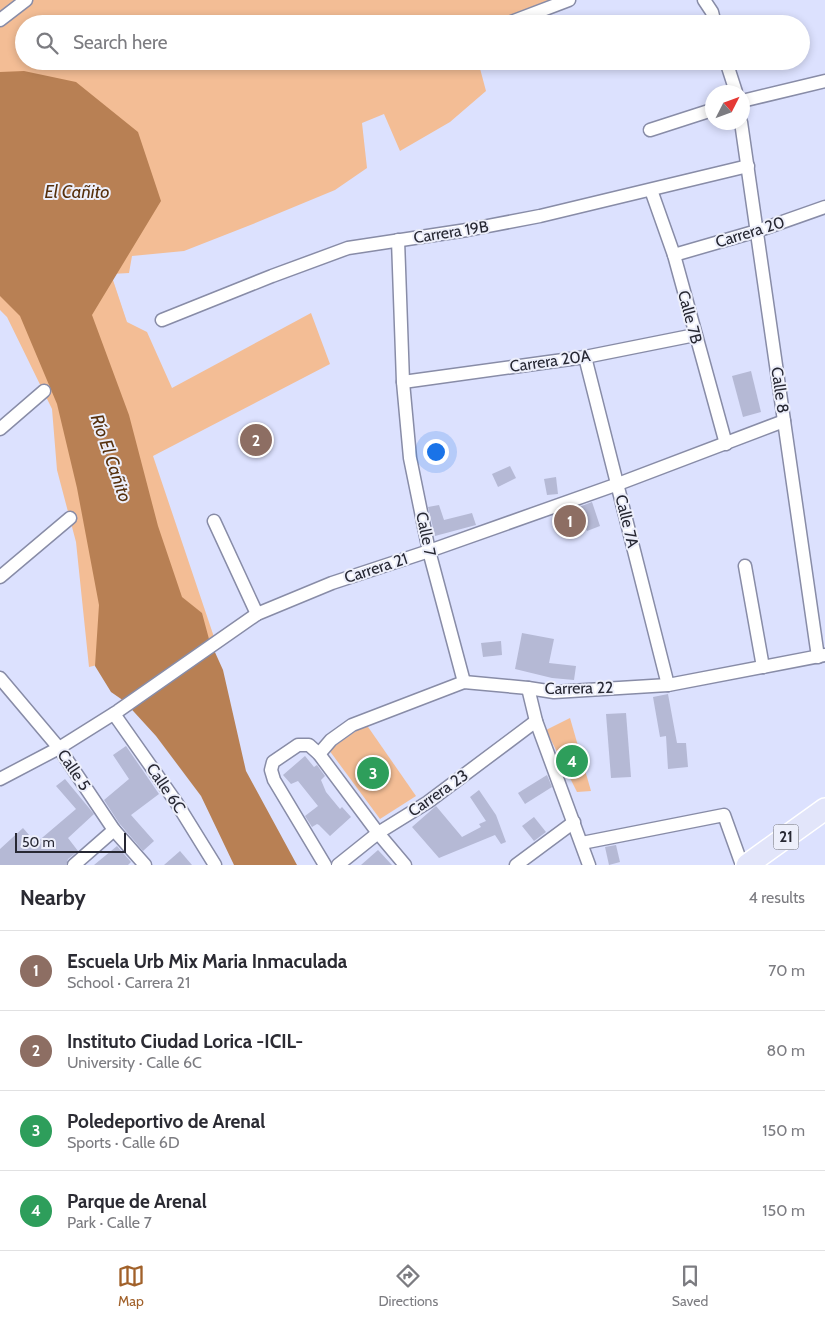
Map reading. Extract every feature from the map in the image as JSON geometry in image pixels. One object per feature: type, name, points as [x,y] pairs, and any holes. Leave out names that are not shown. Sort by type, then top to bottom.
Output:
[{"type":"main road","name":"21","points":[[747,865],[825,809]]},
{"type":"street","points":[[0,20],[26,0]]},
{"type":"street","points":[[530,15],[569,0]]},
{"type":"street","points":[[704,0],[713,15]]},
{"type":"street","points":[[729,70],[734,85]]},
{"type":"street","points":[[750,99],[825,81]]},
{"type":"street","points":[[650,130],[705,112]]},
{"type":"street","name":"Calle 8","points":[[742,130],[784,421],[822,656]]},
{"type":"street","name":"Carrera 19B","points":[[162,320],[348,248],[467,230],[540,216],[748,166]]},
{"type":"street","name":"Calle 7B","points":[[651,190],[674,254],[726,444]]},
{"type":"street","name":"Carrera 20","points":[[674,254],[757,232],[825,207]]},
{"type":"street","name":"Calle 7","points":[[398,240],[403,382],[410,458],[429,551],[464,682]]},
{"type":"street","name":"Carrera 20A","points":[[403,382],[585,357],[695,335]]},
{"type":"street","name":"Calle 7A","points":[[585,357],[668,685]]},
{"type":"street","points":[[0,429],[44,391]]},
{"type":"street","name":"Carrera 21","points":[[0,779],[59,748],[116,713],[257,614],[332,583],[618,484],[784,421]]},
{"type":"street","points":[[0,577],[70,518]]},
{"type":"street","points":[[214,521],[257,614]]},
{"type":"street","points":[[745,566],[763,667]]},
{"type":"street","name":"Carrera 22","points":[[319,754],[331,740],[352,725],[464,682],[554,692],[668,685],[822,656]]},
{"type":"street","name":"Calle 5","points":[[0,678],[59,748],[114,830],[145,865]]},
{"type":"street","points":[[528,688],[536,720],[589,865]]},
{"type":"street","name":"Calle 6C","points":[[116,713],[176,802],[215,865]]},
{"type":"street","name":"Carrera 23","points":[[338,865],[378,834],[428,802],[536,720]]},
{"type":"street","points":[[325,865],[274,780],[271,770],[273,762],[298,745],[309,745],[319,754],[378,834],[405,865]]},
{"type":"street","points":[[582,843],[724,814],[742,865]]},
{"type":"street","points":[[516,865],[574,822]]},
{"type":"street","points":[[74,865],[114,830]]},
{"type":"shaded area","points":[[0,0],[556,0],[515,15],[15,15],[15,70],[480,70],[486,91],[450,122],[400,151],[384,114],[362,123],[367,168],[335,190],[184,251],[132,256],[129,273],[111,274],[127,322],[147,332],[172,388],[311,313],[330,364],[153,456],[214,637],[89,667],[76,542],[57,470],[52,409],[7,317],[0,310]]},
{"type":"shaded area","points":[[570,718],[591,791],[577,792],[546,730]]},
{"type":"shaded area","points":[[366,724],[416,796],[380,819],[329,750]]},
{"type":"water","name":"El Cañito","points":[[24,71],[76,82],[138,132],[161,201],[92,315],[129,415],[158,526],[182,597],[202,613],[209,639],[223,670],[246,771],[297,865],[234,865],[201,796],[156,736],[124,701],[111,692],[95,666],[99,605],[77,488],[57,404],[20,316],[0,296],[0,72]]},
{"type":"building","points":[[751,371],[761,412],[743,417],[732,376]]},
{"type":"building","points":[[510,466],[516,478],[498,487],[492,474]]},
{"type":"building","points":[[556,477],[558,494],[547,495],[544,479]]},
{"type":"building","points":[[592,502],[600,526],[587,531],[579,507]]},
{"type":"building","points":[[439,505],[444,520],[472,513],[476,525],[435,536],[428,507]]},
{"type":"building","points":[[522,633],[554,639],[549,663],[576,666],[574,680],[552,678],[515,669]]},
{"type":"building","points":[[501,641],[502,655],[483,657],[481,643]]},
{"type":"building","points":[[668,694],[677,743],[686,743],[688,767],[668,769],[666,736],[660,737],[653,697]]},
{"type":"building","points":[[626,713],[631,777],[611,778],[606,714]]},
{"type":"building","points":[[126,746],[159,794],[131,815],[154,841],[143,851],[119,823],[104,800],[129,779],[113,755]]},
{"type":"building","points":[[305,756],[314,767],[317,765],[325,776],[321,780],[326,792],[340,809],[342,807],[351,817],[330,836],[317,824],[312,827],[305,816],[318,806],[298,781],[291,784],[283,775]]},
{"type":"building","points":[[547,775],[552,787],[525,804],[518,793]]},
{"type":"building","points":[[65,779],[94,814],[68,838],[78,851],[68,859],[66,865],[0,865],[0,849],[23,828],[36,843],[76,809],[56,786]]},
{"type":"building","points":[[479,790],[496,815],[506,842],[501,844],[495,835],[439,858],[412,827],[436,806],[462,837],[481,827],[479,824],[486,821],[470,797]]},
{"type":"building","points":[[534,817],[546,832],[534,841],[522,826]]},
{"type":"building","points":[[616,845],[620,862],[609,865],[605,847]]},
{"type":"building","points":[[117,846],[131,862],[128,865],[94,865]]},
{"type":"building","points":[[378,850],[392,865],[361,865]]},
{"type":"building","points":[[180,851],[192,865],[164,865]]},
{"type":"place","name":"Instituto Ciudad Lorica -ICIL-","points":[[256,440]]},
{"type":"place","name":"Escuela Urb Mix Maria Inmaculada","points":[[570,521]]},
{"type":"place","name":"Parque de Arenal","points":[[572,761]]},
{"type":"place","name":"Poledeportivo de Arenal","points":[[373,773]]},
{"type":"water label","name":"Río El Cañito","points":[[111,458]]}]
